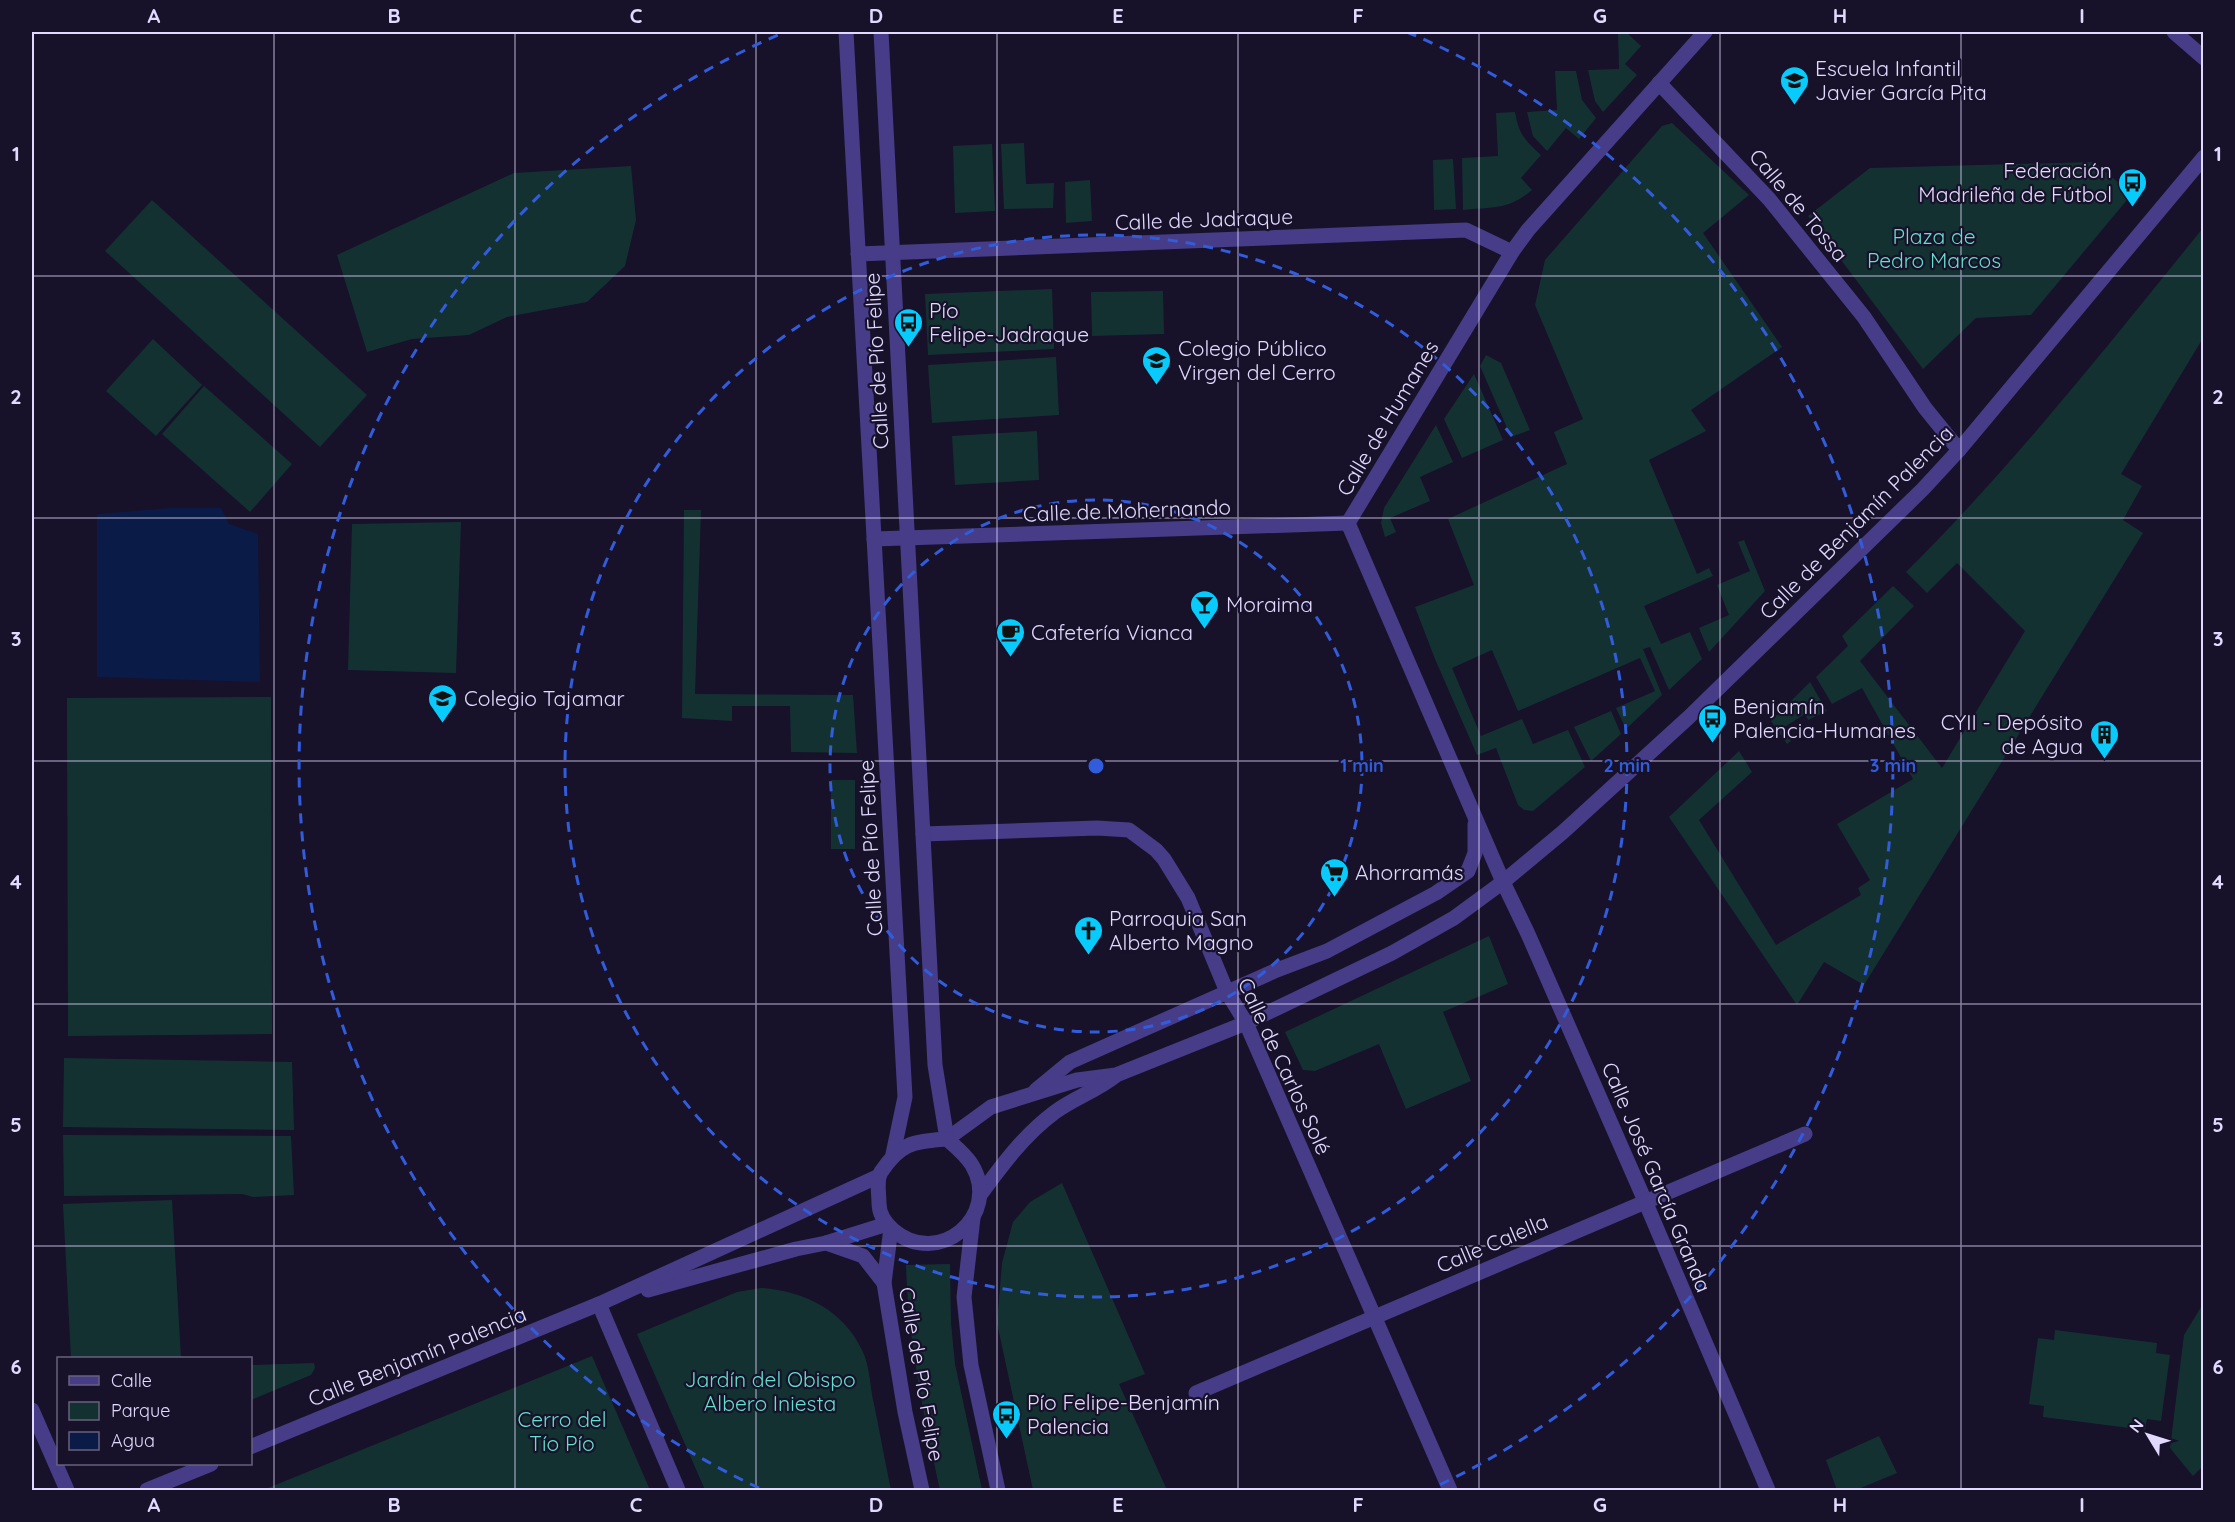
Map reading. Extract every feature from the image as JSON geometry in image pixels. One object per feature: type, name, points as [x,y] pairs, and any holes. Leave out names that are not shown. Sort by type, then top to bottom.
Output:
[{"type":"street","name":"Calle de Pío Felipe","points":[[846,32],[905,1097],[893,1154]]},
{"type":"street","name":"Calle de Pío Felipe","points":[[881,32],[935,1065],[947,1139]]},
{"type":"street","name":"Calle de Humanes","points":[[1503,882],[1348,523],[1527,230],[1705,32]]},
{"type":"street","points":[[2174,32],[2204,57]]},
{"type":"street","points":[[2186,32],[2204,43]]},
{"type":"street","name":"Calle de Tossa","points":[[1659,83],[1776,207],[1864,317],[1925,408],[1959,450]]},
{"type":"street","name":"Calle de Benjamín Palencia","points":[[947,1139],[991,1107],[1077,1080],[1116,1075],[1246,1023],[1392,953],[1454,918],[1503,882],[1563,832],[1689,717],[1923,489],[1959,450],[2204,157]]},
{"type":"street","name":"Calle de Jadraque","points":[[892,253],[1466,230],[1512,252]]},
{"type":"street","name":"Calle de Pío Felipe","points":[[858,254],[892,253]]},
{"type":"street","name":"Calle de Mohernando","points":[[907,538],[1348,523]]},
{"type":"street","points":[[874,539],[907,538]]},
{"type":"street","points":[[1475,817],[1475,853],[1468,871],[1485,871],[1503,882]]},
{"type":"street","name":"Calle de Carlos Solé","points":[[923,834],[1097,828],[1129,830],[1156,850],[1188,898],[1227,992],[1246,1023],[1450,1491]]},
{"type":"street","name":"Calle de Benjamín Palencia","points":[[1032,1094],[1070,1062],[1227,992],[1327,951],[1437,893],[1468,871]]},
{"type":"street","name":"Calle José García Granda","points":[[1503,882],[1646,1201],[1768,1491]]},
{"type":"street","name":"Calle de Benjamín Palencia","points":[[980,1196],[1012,1151],[1055,1112],[1100,1087],[1116,1075]]},
{"type":"street","name":"Calle Calella","points":[[1196,1393],[1805,1134]]},
{"type":"street","points":[[973,1217],[954,1237],[935,1243],[914,1242],[901,1237],[879,1212],[879,1176],[893,1154],[915,1142],[947,1139],[972,1166],[978,1180],[980,1196],[973,1217],[964,1297],[971,1365],[998,1491]]},
{"type":"street","name":"Calle Benjamín Palencia","points":[[252,1446],[599,1304],[879,1176]]},
{"type":"street","name":"Calle de Pío Felipe","points":[[889,1226],[884,1283],[905,1412],[922,1491]]},
{"type":"street","name":"Calle Benjamín Palencia","points":[[599,1304],[796,1249],[889,1226]]},
{"type":"street","points":[[826,1243],[863,1256],[884,1283]]},
{"type":"street","points":[[599,1304],[678,1491]]},
{"type":"street","points":[[32,1410],[67,1491]]},
{"type":"street","points":[[147,1491],[210,1465]]},
{"type":"green space","points":[[1618,32],[1626,32],[1641,46],[1625,64],[1637,75],[1603,112],[1595,101],[1588,70],[1619,69]]},
{"type":"green space","points":[[1555,71],[1576,71],[1582,100],[1596,118],[1579,139],[1566,128],[1547,151],[1533,136],[1527,112],[1557,110]]},
{"type":"green space","points":[[1515,112],[1518,126],[1524,137],[1541,155],[1521,178],[1532,190],[1508,204],[1492,208],[1463,210],[1462,158],[1498,156],[1496,113]]},
{"type":"green space","points":[[1672,123],[1749,195],[1703,233],[1782,347],[1691,410],[1706,431],[1649,460],[1697,574],[1709,568],[1713,576],[1644,606],[1661,644],[1690,632],[1702,659],[1669,690],[1650,647],[1643,649],[1662,695],[1626,729],[1616,708],[1655,691],[1640,658],[1518,711],[1492,650],[1452,668],[1481,736],[1522,719],[1533,744],[1568,730],[1585,767],[1533,811],[1524,810],[1518,805],[1496,748],[1477,755],[1415,607],[1474,585],[1448,519],[1567,464],[1554,432],[1583,419],[1535,305],[1545,260],[1662,126]]},
{"type":"green space","points":[[1024,143],[1026,184],[1054,183],[1053,208],[1004,209],[1001,144]]},
{"type":"green space","points":[[992,144],[995,211],[955,213],[953,146]]},
{"type":"green space","points":[[1453,159],[1456,209],[1434,210],[1433,160]]},
{"type":"green space","name":"Plaza de Pedro Marcos","points":[[2094,162],[2132,194],[2031,315],[1976,318],[1923,369],[1808,216],[1870,168]]},
{"type":"green space","points":[[631,166],[636,220],[625,266],[587,302],[507,317],[469,335],[412,339],[367,352],[337,255],[514,173]]},
{"type":"green space","points":[[1090,180],[1092,221],[1066,223],[1065,182]]},
{"type":"green space","points":[[152,200],[367,395],[320,447],[105,251]]},
{"type":"green space","points":[[2203,228],[2203,338],[2121,474],[2142,486],[2123,520],[2143,533],[1864,985],[1824,962],[1797,1005],[1669,817],[1739,751],[1752,772],[1699,820],[1776,945],[1861,895],[1858,888],[1870,880],[1837,824],[1913,779],[1862,688],[1832,704],[1816,677],[1848,646],[1842,636],[1893,586],[1914,606],[1860,661],[1942,768],[2025,631],[1957,563],[1927,593],[1906,572],[1985,490],[2096,360]]},
{"type":"green space","points":[[1052,289],[1054,349],[928,355],[925,294]]},
{"type":"green space","points":[[1163,291],[1164,334],[1092,336],[1091,292]]},
{"type":"green space","points":[[153,339],[202,385],[156,436],[106,391]]},
{"type":"green space","points":[[1486,355],[1501,363],[1530,430],[1511,437],[1480,366]]},
{"type":"green space","points":[[1056,357],[1059,415],[932,423],[928,365]]},
{"type":"green space","points":[[1474,374],[1503,440],[1462,458],[1444,419]]},
{"type":"green space","points":[[204,386],[292,464],[250,512],[162,434]]},
{"type":"green space","points":[[1436,425],[1453,462],[1420,477],[1430,501],[1390,518],[1396,532],[1385,537],[1381,523],[1384,508]]},
{"type":"green space","points":[[1037,431],[1039,480],[955,485],[952,436]]},
{"type":"green space","points":[[684,510],[701,510],[695,694],[853,695],[857,753],[791,752],[790,706],[732,706],[732,721],[682,718]]},
{"type":"green space","points":[[461,522],[456,673],[348,670],[352,524]]},
{"type":"green space","points":[[1744,540],[1765,591],[1709,652],[1699,628],[1729,615],[1717,585],[1750,571],[1738,542]]},
{"type":"green space","points":[[1810,682],[1827,711],[1808,720],[1805,714],[1783,728],[1791,741],[1787,744],[1771,721]]},
{"type":"green space","points":[[271,697],[272,1034],[68,1036],[67,698]]},
{"type":"green space","points":[[1611,711],[1621,734],[1591,761],[1574,727]]},
{"type":"green space","points":[[831,780],[855,780],[855,849],[831,849]]},
{"type":"green space","points":[[1489,936],[1508,984],[1443,1012],[1471,1081],[1406,1109],[1379,1044],[1315,1071],[1303,1070],[1285,1032]]},
{"type":"green space","points":[[64,1058],[292,1062],[294,1130],[63,1127]]},
{"type":"green space","points":[[63,1135],[291,1136],[294,1195],[253,1197],[242,1194],[64,1196]]},
{"type":"green space","points":[[1062,1183],[1145,1374],[1119,1384],[1167,1490],[1033,1490],[997,1323],[1002,1263],[1013,1222],[1030,1202]]},
{"type":"green space","points":[[172,1200],[181,1357],[71,1357],[63,1204]]},
{"type":"green space","points":[[950,1264],[951,1323],[955,1364],[982,1490],[940,1490],[913,1351],[906,1265]]},
{"type":"green space","name":"Jardín del Obispo Albero Iniesta","points":[[761,1288],[807,1298],[833,1314],[854,1336],[867,1363],[891,1490],[705,1490],[637,1334],[737,1292]]},
{"type":"green space","points":[[2203,1304],[2203,1466],[2193,1476],[2170,1448],[2184,1335]]},
{"type":"green space","points":[[2055,1330],[2157,1343],[2156,1353],[2170,1355],[2161,1421],[2147,1419],[2145,1430],[2043,1417],[2044,1406],[2029,1404],[2038,1338],[2054,1340]]},
{"type":"green space","name":"Cerro del Tío Pío","points":[[592,1356],[650,1490],[263,1490]]},
{"type":"green space","points":[[314,1363],[315,1368],[311,1375],[252,1400],[252,1365]]},
{"type":"green space","points":[[1879,1436],[1897,1473],[1856,1490],[1837,1490],[1826,1460]]},
{"type":"water","points":[[171,508],[221,508],[229,524],[258,534],[260,682],[97,677],[97,514]]},
{"type":"place","name":"Escuela Infantil Javier García Pita","points":[[1794,106]]},
{"type":"place","name":"Federación Madrileña de Fútbol","points":[[2133,208]]},
{"type":"place","name":"Pío Felipe-Jadraque","points":[[908,348]]},
{"type":"place","name":"Colegio Público Virgen del Cerro","points":[[1157,386]]},
{"type":"place","name":"Moraima","points":[[1205,630]]},
{"type":"place","name":"Cafetería Vianca","points":[[1010,658]]},
{"type":"place","name":"Colegio Tajamar","points":[[443,724]]},
{"type":"place","name":"Benjamín Palencia-Humanes","points":[[1712,744]]},
{"type":"place","name":"CYII - Depósito de Agua","points":[[2104,760]]},
{"type":"place","name":"Ahorramás","points":[[1334,898]]},
{"type":"place","name":"Parroquia San Alberto Magno","points":[[1088,956]]},
{"type":"place","name":"Pío Felipe-Benjamín Palencia","points":[[1006,1440]]}]
